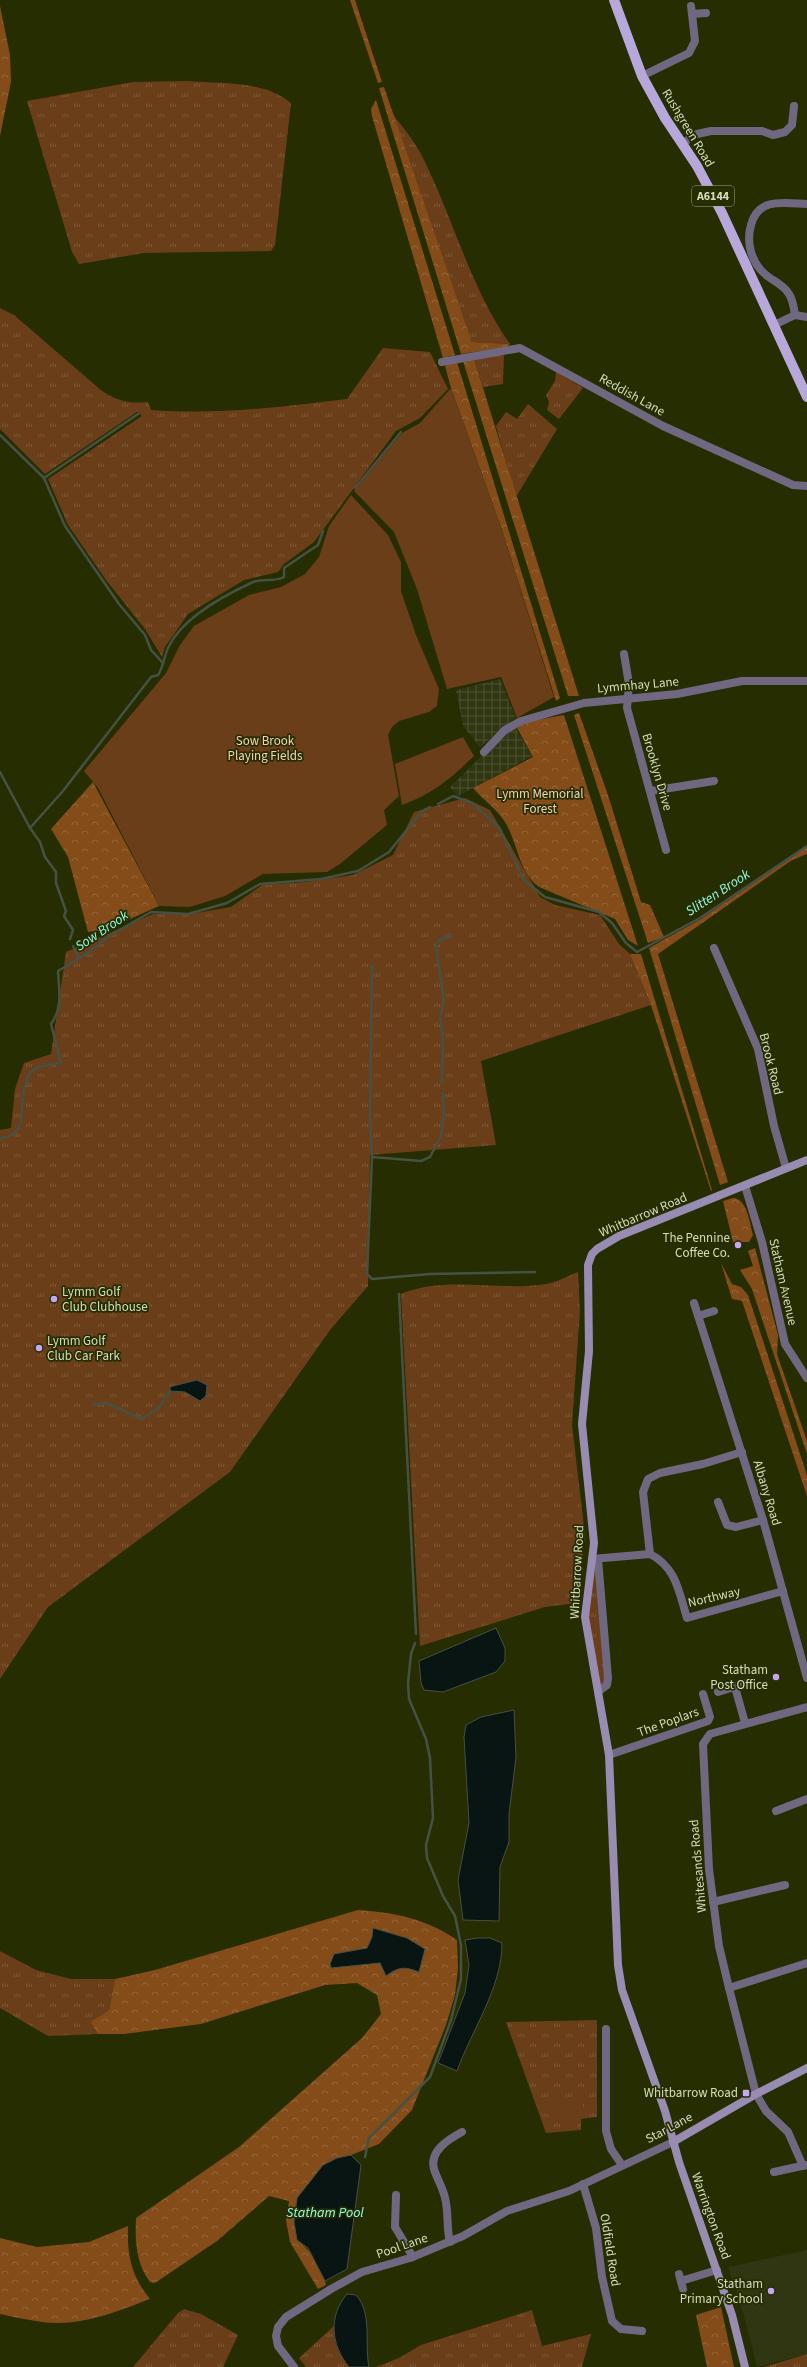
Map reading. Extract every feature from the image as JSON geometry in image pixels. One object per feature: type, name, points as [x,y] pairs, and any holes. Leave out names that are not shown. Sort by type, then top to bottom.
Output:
[{"type":"main road","name":"Rushgreen Road","points":[[614,0],[642,76],[665,118],[683,143],[722,213],[807,396]]},
{"type":"street","points":[[642,76],[689,53],[695,41],[691,6]]},
{"type":"street","points":[[692,14],[706,13]]},
{"type":"street","points":[[777,134],[785,132],[792,125],[794,106]]},
{"type":"street","points":[[683,143],[696,134],[711,131],[762,131],[786,136],[785,141]]},
{"type":"street","points":[[795,315],[793,301],[788,292],[764,274],[752,256],[749,234],[756,211],[763,206],[780,203],[807,204]]},
{"type":"street","points":[[774,325],[795,315],[807,317]]},
{"type":"street","name":"Reddish Lane","points":[[442,362],[520,348],[663,426],[793,485],[807,486]]},
{"type":"street","name":"Brooklyn Drive","points":[[624,654],[629,684],[629,700],[626,708],[651,791],[666,850]]},
{"type":"street","name":"Lymmhay Lane","points":[[484,752],[505,730],[521,721],[584,703],[614,699],[629,700],[638,697],[676,694],[742,681],[807,681]]},
{"type":"street","points":[[651,791],[714,781]]},
{"type":"street","name":"Brook Road","points":[[714,948],[758,1049],[774,1126],[786,1168]]},
{"type":"street","name":"Whitbarrow Road","points":[[673,2142],[665,2111],[622,1990],[618,1965],[609,1755],[585,1617],[595,1559],[582,1424],[589,1351],[589,1260],[597,1248],[619,1236],[807,1160]]},
{"type":"street","name":"Statham Avenue","points":[[745,1186],[762,1242],[785,1344],[807,1378]]},
{"type":"street","name":"Albany Road","points":[[694,1303],[763,1520],[783,1591],[794,1639],[807,1678]]},
{"type":"street","points":[[698,1316],[714,1311]]},
{"type":"street","points":[[599,1691],[607,1685],[608,1678],[595,1559],[650,1554],[643,1492],[648,1479],[660,1472],[703,1464],[742,1452]]},
{"type":"street","points":[[718,1502],[724,1521],[731,1527],[763,1520]]},
{"type":"street","name":"Northway","points":[[650,1554],[666,1565],[673,1574],[687,1618],[783,1591]]},
{"type":"street","points":[[718,1692],[750,1682]]},
{"type":"street","points":[[735,1687],[746,1724]]},
{"type":"street","name":"The Poplars","points":[[609,1755],[708,1721],[710,1717],[703,1694]]},
{"type":"street","name":"Whitesands Road","points":[[805,2166],[788,2132],[766,2111],[756,2094],[729,1988],[719,1946],[713,1902],[707,1840],[703,1744],[710,1734],[807,1707]]},
{"type":"street","points":[[776,1810],[807,1799]]},
{"type":"street","points":[[713,1902],[785,1885]]},
{"type":"street","points":[[729,1988],[807,1963]]},
{"type":"street","points":[[606,2029],[606,2130],[611,2149],[622,2165]]},
{"type":"street","name":"Star Lane","points":[[583,2184],[673,2142],[756,2094],[807,2068]]},
{"type":"street","points":[[450,2242],[447,2231],[446,2199],[433,2164],[436,2152],[443,2144],[462,2132]]},
{"type":"street","name":"Warrington Road","points":[[673,2142],[717,2270],[738,2338],[745,2367]]},
{"type":"street","points":[[774,2172],[805,2166]]},
{"type":"street","name":"Pool Lane","points":[[294,2367],[278,2346],[276,2336],[278,2327],[286,2317],[362,2272],[413,2257],[450,2242],[507,2211],[556,2196],[583,2184]]},
{"type":"street","name":"Oldfield Road","points":[[583,2184],[596,2228],[602,2277],[612,2321],[621,2329],[642,2331]]},
{"type":"street","points":[[396,2195],[395,2227],[413,2257]]},
{"type":"street","points":[[684,2289],[680,2277],[717,2270]]},
{"type":"shaded area","points":[[500,679],[516,718],[480,747],[463,726],[456,690]]},
{"type":"shaded area","points":[[515,727],[532,756],[458,796],[450,787],[503,735]]},
{"type":"shaded area","name":"Statham Primary School","points":[[807,2250],[807,2354],[757,2367],[744,2316],[728,2267]]},
{"type":"green space","points":[[350,0],[355,0],[382,82],[378,83]]},
{"type":"green space","points":[[0,6],[10,55],[11,82],[0,136]]},
{"type":"green space","points":[[187,81],[242,84],[268,90],[291,103],[275,245],[271,251],[144,253],[79,264],[72,252],[27,101],[133,82]]},
{"type":"green space","points":[[384,87],[472,342],[510,344],[507,347],[461,354],[379,88]]},
{"type":"green space","points":[[376,100],[455,355],[443,358],[372,116],[371,109]]},
{"type":"green space","points":[[391,112],[421,154],[443,202],[483,299],[510,344],[472,342]]},
{"type":"green space","points":[[0,308],[14,315],[102,391],[124,401],[135,403],[148,402],[151,410],[200,412],[224,411],[347,399],[383,348],[430,352],[448,389],[420,418],[396,431],[314,542],[284,564],[278,572],[244,580],[188,614],[165,647],[162,657],[145,629],[106,580],[68,525],[48,479],[142,416],[137,412],[45,474],[0,429]]},
{"type":"green space","points":[[504,354],[503,384],[483,387],[474,359]]},
{"type":"green space","points":[[474,359],[579,696],[568,696],[463,361]]},
{"type":"green space","points":[[457,362],[560,698],[556,701],[502,530],[451,388],[445,366]]},
{"type":"green space","points":[[556,372],[583,388],[559,419],[547,410],[549,402],[546,395],[555,381]]},
{"type":"green space","points":[[451,388],[502,530],[554,697],[517,718],[501,677],[447,689],[417,589],[394,532],[354,491],[402,433],[420,423]]},
{"type":"green space","points":[[528,404],[557,429],[516,497],[496,426],[506,412],[517,419]]},
{"type":"green space","name":"Sow Brook Playing Fields","points":[[351,495],[388,535],[401,562],[401,591],[416,635],[439,689],[437,706],[429,712],[399,721],[392,727],[388,735],[399,796],[384,810],[387,825],[340,864],[327,872],[263,874],[225,896],[190,907],[159,906],[98,788],[84,771],[166,673],[180,645],[194,626],[249,595],[281,587],[305,574],[319,557],[329,526]]},
{"type":"green space","points":[[579,713],[608,795],[641,902],[650,905],[664,937],[648,943],[574,715]]},
{"type":"green space","name":"Lymm Memorial Forest","points":[[564,715],[638,946],[628,940],[615,919],[539,887],[532,880],[522,865],[505,822],[498,812],[473,788],[533,757],[517,728],[526,722]]},
{"type":"green space","points":[[463,737],[474,756],[441,785],[423,796],[402,805],[395,764]]},
{"type":"green space","points":[[93,782],[159,906],[108,929],[88,932],[68,857],[51,829]]},
{"type":"green space","points":[[465,798],[490,810],[540,897],[555,905],[600,915],[619,944],[630,954],[651,1005],[481,1061],[496,1145],[370,1155],[368,1286],[330,1330],[230,1472],[48,1607],[0,1679],[0,1130],[11,1128],[15,1089],[24,1063],[51,1054],[66,952],[153,914],[196,913],[231,907],[262,885],[305,882],[353,875],[393,855],[414,812]]},
{"type":"green space","points":[[807,847],[807,854],[792,860],[658,954],[728,1182],[720,1185],[649,948],[701,919]]},
{"type":"green space","points":[[630,954],[641,954],[712,1190],[711,1191],[651,1005]]},
{"type":"green space","points":[[733,1198],[742,1202],[747,1212],[753,1235],[749,1242],[733,1242],[723,1201]]},
{"type":"green space","points":[[755,1248],[778,1335],[777,1354],[807,1441],[807,1454],[752,1289],[740,1270],[753,1266],[748,1251]]},
{"type":"green space","points":[[721,1263],[732,1284],[741,1287],[748,1295],[807,1476],[807,1496],[742,1301],[732,1299]]},
{"type":"green space","points":[[578,1272],[580,1311],[572,1425],[585,1535],[577,1603],[545,1607],[420,1646],[401,1294],[419,1288],[437,1286],[528,1286],[546,1284]]},
{"type":"green space","points":[[598,1559],[608,1678],[599,1691],[588,1637],[587,1588]]},
{"type":"green space","points":[[358,1910],[398,1915],[433,1926],[457,1940],[458,1968],[455,1995],[446,2025],[412,2110],[379,2144],[351,2155],[337,2158],[297,2240],[307,2249],[315,2260],[326,2285],[318,2289],[290,2242],[286,2221],[289,2201],[269,2196],[217,2241],[155,2283],[150,2282],[145,2275],[137,2252],[136,2218],[239,2147],[362,2038],[381,2014],[377,1995],[357,1983],[325,1985],[201,2024],[124,2034],[98,2034],[90,2022],[109,2010],[115,1979],[155,1970]]},
{"type":"green space","points":[[0,1951],[36,1970],[71,1979],[115,1979],[109,2010],[90,2022],[98,2034],[48,2036],[0,2008]]},
{"type":"green space","points":[[597,2020],[597,2117],[581,2119],[581,2130],[546,2133],[506,2022]]},
{"type":"green space","points":[[581,2096],[584,2116],[550,2122],[547,2101]]},
{"type":"green space","points":[[128,2226],[128,2246],[134,2273],[138,2282],[150,2299],[98,2317],[70,2322],[42,2322],[0,2314],[0,2238],[37,2247],[89,2242]]},
{"type":"green space","points":[[721,2307],[734,2367],[707,2367],[696,2315]]},
{"type":"green space","points":[[184,2309],[201,2314],[238,2335],[223,2367],[133,2367],[178,2313]]},
{"type":"green space","points":[[532,2310],[542,2346],[591,2334],[582,2367],[376,2367],[399,2358],[421,2345]]},
{"type":"green space","points":[[334,2326],[336,2345],[349,2367],[306,2367],[299,2358]]},
{"type":"green space","points":[[807,2354],[807,2367],[764,2367]]},
{"type":"water","points":[[197,1380],[207,1385],[206,1396],[200,1401],[185,1392],[170,1391],[170,1387]]},
{"type":"water","points":[[496,1628],[505,1648],[505,1661],[496,1672],[443,1692],[424,1690],[421,1683],[419,1661]]},
{"type":"water","points":[[514,1710],[516,1757],[509,1814],[509,1842],[500,1867],[499,1921],[463,1920],[458,1880],[469,1823],[464,1737],[466,1725],[481,1717]]},
{"type":"water","points":[[373,1928],[407,1938],[425,1949],[419,1972],[401,1968],[386,1976],[380,1963],[331,1968],[330,1964],[334,1954],[367,1948],[372,1937]]},
{"type":"water","points":[[490,1938],[502,1943],[501,1960],[492,1992],[457,2071],[438,2063],[465,1993],[469,1965],[465,1940]]},
{"type":"water","name":"Statham Pool","points":[[351,2155],[361,2165],[347,2269],[325,2281],[308,2248],[297,2240],[294,2222],[297,2198],[323,2165],[337,2158]]},
{"type":"water","points":[[347,2294],[356,2295],[364,2311],[367,2329],[369,2367],[349,2367],[338,2349],[335,2340],[334,2330],[337,2312]]},
{"type":"waterway","points":[[44,478],[138,414]]},
{"type":"waterway","points":[[355,488],[401,432]]},
{"type":"waterway","points":[[0,435],[44,478],[65,526],[119,604],[145,635],[151,650],[163,663]]},
{"type":"waterway","points":[[30,828],[63,791],[151,677],[158,675],[162,668],[169,646],[184,626],[216,601],[240,588],[255,581],[276,580],[284,577],[284,568],[318,545],[323,531]]},
{"type":"waterway","points":[[0,772],[30,828],[40,842],[45,857],[56,872],[56,883],[66,911],[64,916],[73,930],[70,939]]},
{"type":"waterway","name":"Sow Brook","points":[[438,804],[453,796],[472,803],[499,827],[524,880],[545,897],[599,912],[612,923],[626,943],[637,952],[700,918],[807,846]]},
{"type":"waterway","name":"Sow Brook","points":[[0,1138],[10,1136],[20,1125],[24,1089],[30,1073],[41,1067],[61,1063],[51,1024],[55,1018],[59,1005],[58,971],[88,953],[109,936],[151,912],[188,914],[227,903],[260,884],[321,879],[358,871],[389,852],[422,811],[430,807]]},
{"type":"waterway","points":[[442,1083],[443,1038],[440,1016],[444,1001],[436,946],[438,941],[451,935]]},
{"type":"waterway","points":[[73,946],[79,958]]},
{"type":"waterway","points":[[372,966],[370,1117],[372,1157],[367,1274],[372,1279],[430,1274],[535,1272]]},
{"type":"waterway","points":[[372,1157],[421,1161],[430,1157],[441,1136],[444,1112],[443,1093]]},
{"type":"waterway","points":[[399,1294],[416,1634]]},
{"type":"waterway","points":[[93,1405],[107,1403],[141,1419],[159,1408],[170,1391]]},
{"type":"waterway","points":[[365,2157],[369,2138],[430,2077],[451,2020],[461,1979],[461,1945],[455,1916],[443,1896],[427,1858],[426,1845],[433,1818],[430,1758],[426,1739],[409,1699],[408,1683],[411,1654],[415,1643]]},
{"type":"place","name":"The Pennine Coffee Co.","points":[[738,1245]]},
{"type":"place","name":"Lymm Golf Club Clubhouse","points":[[54,1299]]},
{"type":"place","name":"Lymm Golf Club Car Park","points":[[39,1348]]},
{"type":"place","name":"Statham Post Office","points":[[776,1677]]},
{"type":"place","name":"Whitbarrow Road","points":[[746,2093]]},
{"type":"place","name":"Statham Primary School","points":[[771,2291]]},
{"type":"water label","name":"Slitten Brook","points":[[718,893]]}]
